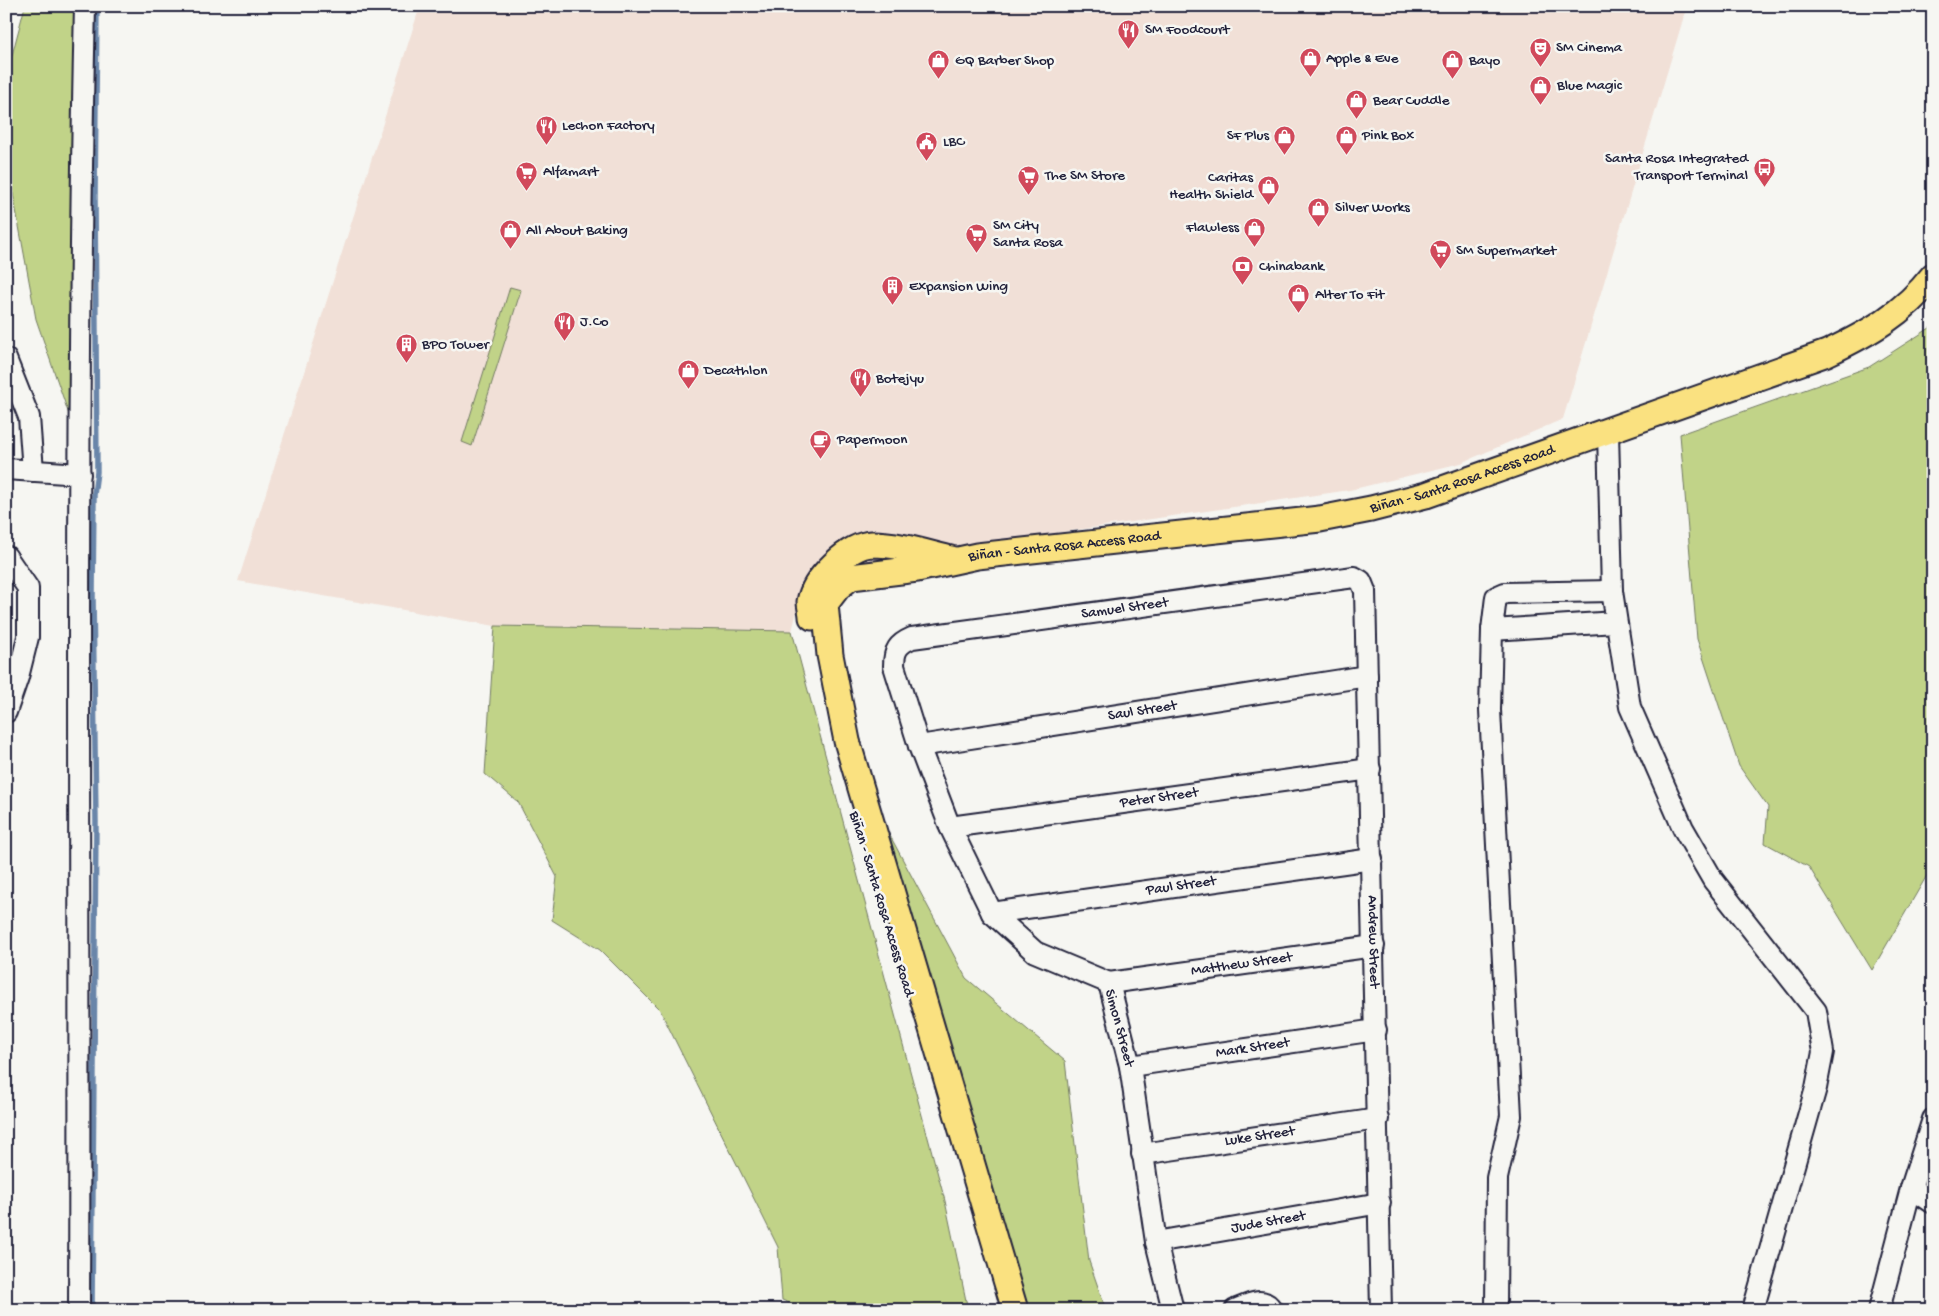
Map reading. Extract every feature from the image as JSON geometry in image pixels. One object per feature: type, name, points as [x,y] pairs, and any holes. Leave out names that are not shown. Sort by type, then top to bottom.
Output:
[{"type":"main road","name":"Biñan - Santa Rosa Access Road","points":[[1015,1310],[900,946],[847,790],[834,736],[810,602],[822,575],[845,554],[870,544],[912,550],[953,560],[1320,519],[1371,509],[1426,495],[1608,432],[1834,350],[1864,335],[1889,319],[1921,291],[1933,276]]},
{"type":"main road","name":"Biñan - Santa Rosa Access Road","points":[[900,946],[1002,1310]]},
{"type":"street","points":[[79,1310],[80,474],[82,142],[85,6]]},
{"type":"street","points":[[6,358],[11,384],[29,417],[33,471]]},
{"type":"street","points":[[1608,432],[1612,591],[1630,707],[1684,828],[1712,880],[1816,1011],[1823,1052],[1816,1088],[1753,1310]]},
{"type":"street","points":[[6,469],[80,474]]},
{"type":"street","points":[[6,556],[28,588],[28,637],[12,671],[6,712]]},
{"type":"street","name":"Samuel Street","points":[[897,648],[904,641],[912,638],[1354,577]]},
{"type":"street","name":"Andrew Street","points":[[1354,577],[1361,581],[1365,590],[1381,1310]]},
{"type":"street","points":[[1496,1310],[1497,1178],[1511,1116],[1490,710],[1492,630],[1496,597],[1504,593],[1612,591]]},
{"type":"street","points":[[1492,630],[1616,622]]},
{"type":"street","name":"Simon Street","points":[[897,648],[894,656],[894,666],[919,746],[950,827],[992,913],[1036,952],[1109,983],[1130,1066],[1156,1242],[1173,1310]]},
{"type":"street","name":"Saul Street","points":[[919,746],[1367,676]]},
{"type":"street","name":"Peter Street","points":[[950,827],[1370,769]]},
{"type":"street","name":"Paul Street","points":[[992,913],[1372,858]]},
{"type":"street","name":"Matthew Street","points":[[1109,983],[1374,946]]},
{"type":"street","name":"Mark Street","points":[[1130,1066],[1376,1030]]},
{"type":"street","name":"Luke Street","points":[[1142,1154],[1378,1118]]},
{"type":"street","points":[[1879,1310],[1911,1188],[1933,1119]]},
{"type":"street","points":[[1911,1188],[1933,1203]]},
{"type":"street","name":"Jude Street","points":[[1156,1242],[1380,1203]]},
{"type":"street","points":[[1235,1310],[1260,1302],[1269,1305],[1272,1310]]},
{"type":"shaded area","name":"SM City Santa Rosa","points":[[420,6],[1687,6],[1563,419],[1461,463],[1350,490],[1009,540],[806,575],[792,631],[495,626],[238,581]]},
{"type":"green space","points":[[25,6],[79,6],[77,438],[36,319],[6,155],[6,78]]},
{"type":"green space","points":[[510,287],[521,290],[472,446],[462,442]]},
{"type":"green space","points":[[1933,326],[1933,865],[1872,970],[1809,867],[1765,843],[1768,807],[1739,766],[1697,639],[1680,434],[1869,367]]},
{"type":"green space","points":[[495,626],[792,631],[945,1201],[968,1310],[807,1310],[782,1300],[778,1247],[660,1010],[600,950],[552,920],[557,877],[518,802],[485,774]]},
{"type":"green space","points":[[887,830],[966,978],[1065,1061],[1089,1261],[1106,1310],[1025,1310]]},
{"type":"waterway","points":[[92,1310],[96,822],[93,596],[94,495],[97,472],[95,196],[97,6]]},
{"type":"place","name":"SM Foodcourt","points":[[1129,49]]},
{"type":"place","name":"SM Cinema","points":[[1540,67]]},
{"type":"place","name":"Apple & Eve","points":[[1310,78]]},
{"type":"place","name":"GQ Barber Shop","points":[[939,80]]},
{"type":"place","name":"Bayo","points":[[1453,80]]},
{"type":"place","name":"Blue Magic","points":[[1541,105]]},
{"type":"place","name":"Bear Cuddle","points":[[1357,120]]},
{"type":"place","name":"Lechon Factory","points":[[546,145]]},
{"type":"place","name":"SF Plus","points":[[1285,155]]},
{"type":"place","name":"Pink Box","points":[[1346,155]]},
{"type":"place","name":"LBC","points":[[927,161]]},
{"type":"place","name":"Santa Rosa Integrated Transport Terminal","points":[[1764,187]]},
{"type":"place","name":"Alfamart","points":[[527,191]]},
{"type":"place","name":"The SM Store","points":[[1029,195]]},
{"type":"place","name":"Caritas Health Shield","points":[[1269,206]]},
{"type":"place","name":"Silver Works","points":[[1319,227]]},
{"type":"place","name":"Flawless","points":[[1255,247]]},
{"type":"place","name":"All About Baking","points":[[510,250]]},
{"type":"place","name":"SM City Santa Rosa","points":[[977,254]]},
{"type":"place","name":"SM Supermarket","points":[[1440,270]]},
{"type":"place","name":"Chinabank","points":[[1243,286]]},
{"type":"place","name":"Expansion Wing","points":[[893,306]]},
{"type":"place","name":"Alter To Fit","points":[[1299,314]]},
{"type":"place","name":"J.Co","points":[[564,341]]},
{"type":"place","name":"BPO Tower","points":[[406,364]]},
{"type":"place","name":"Decathlon","points":[[688,390]]},
{"type":"place","name":"Botejyu","points":[[860,398]]},
{"type":"place","name":"Papermoon","points":[[821,459]]}]
